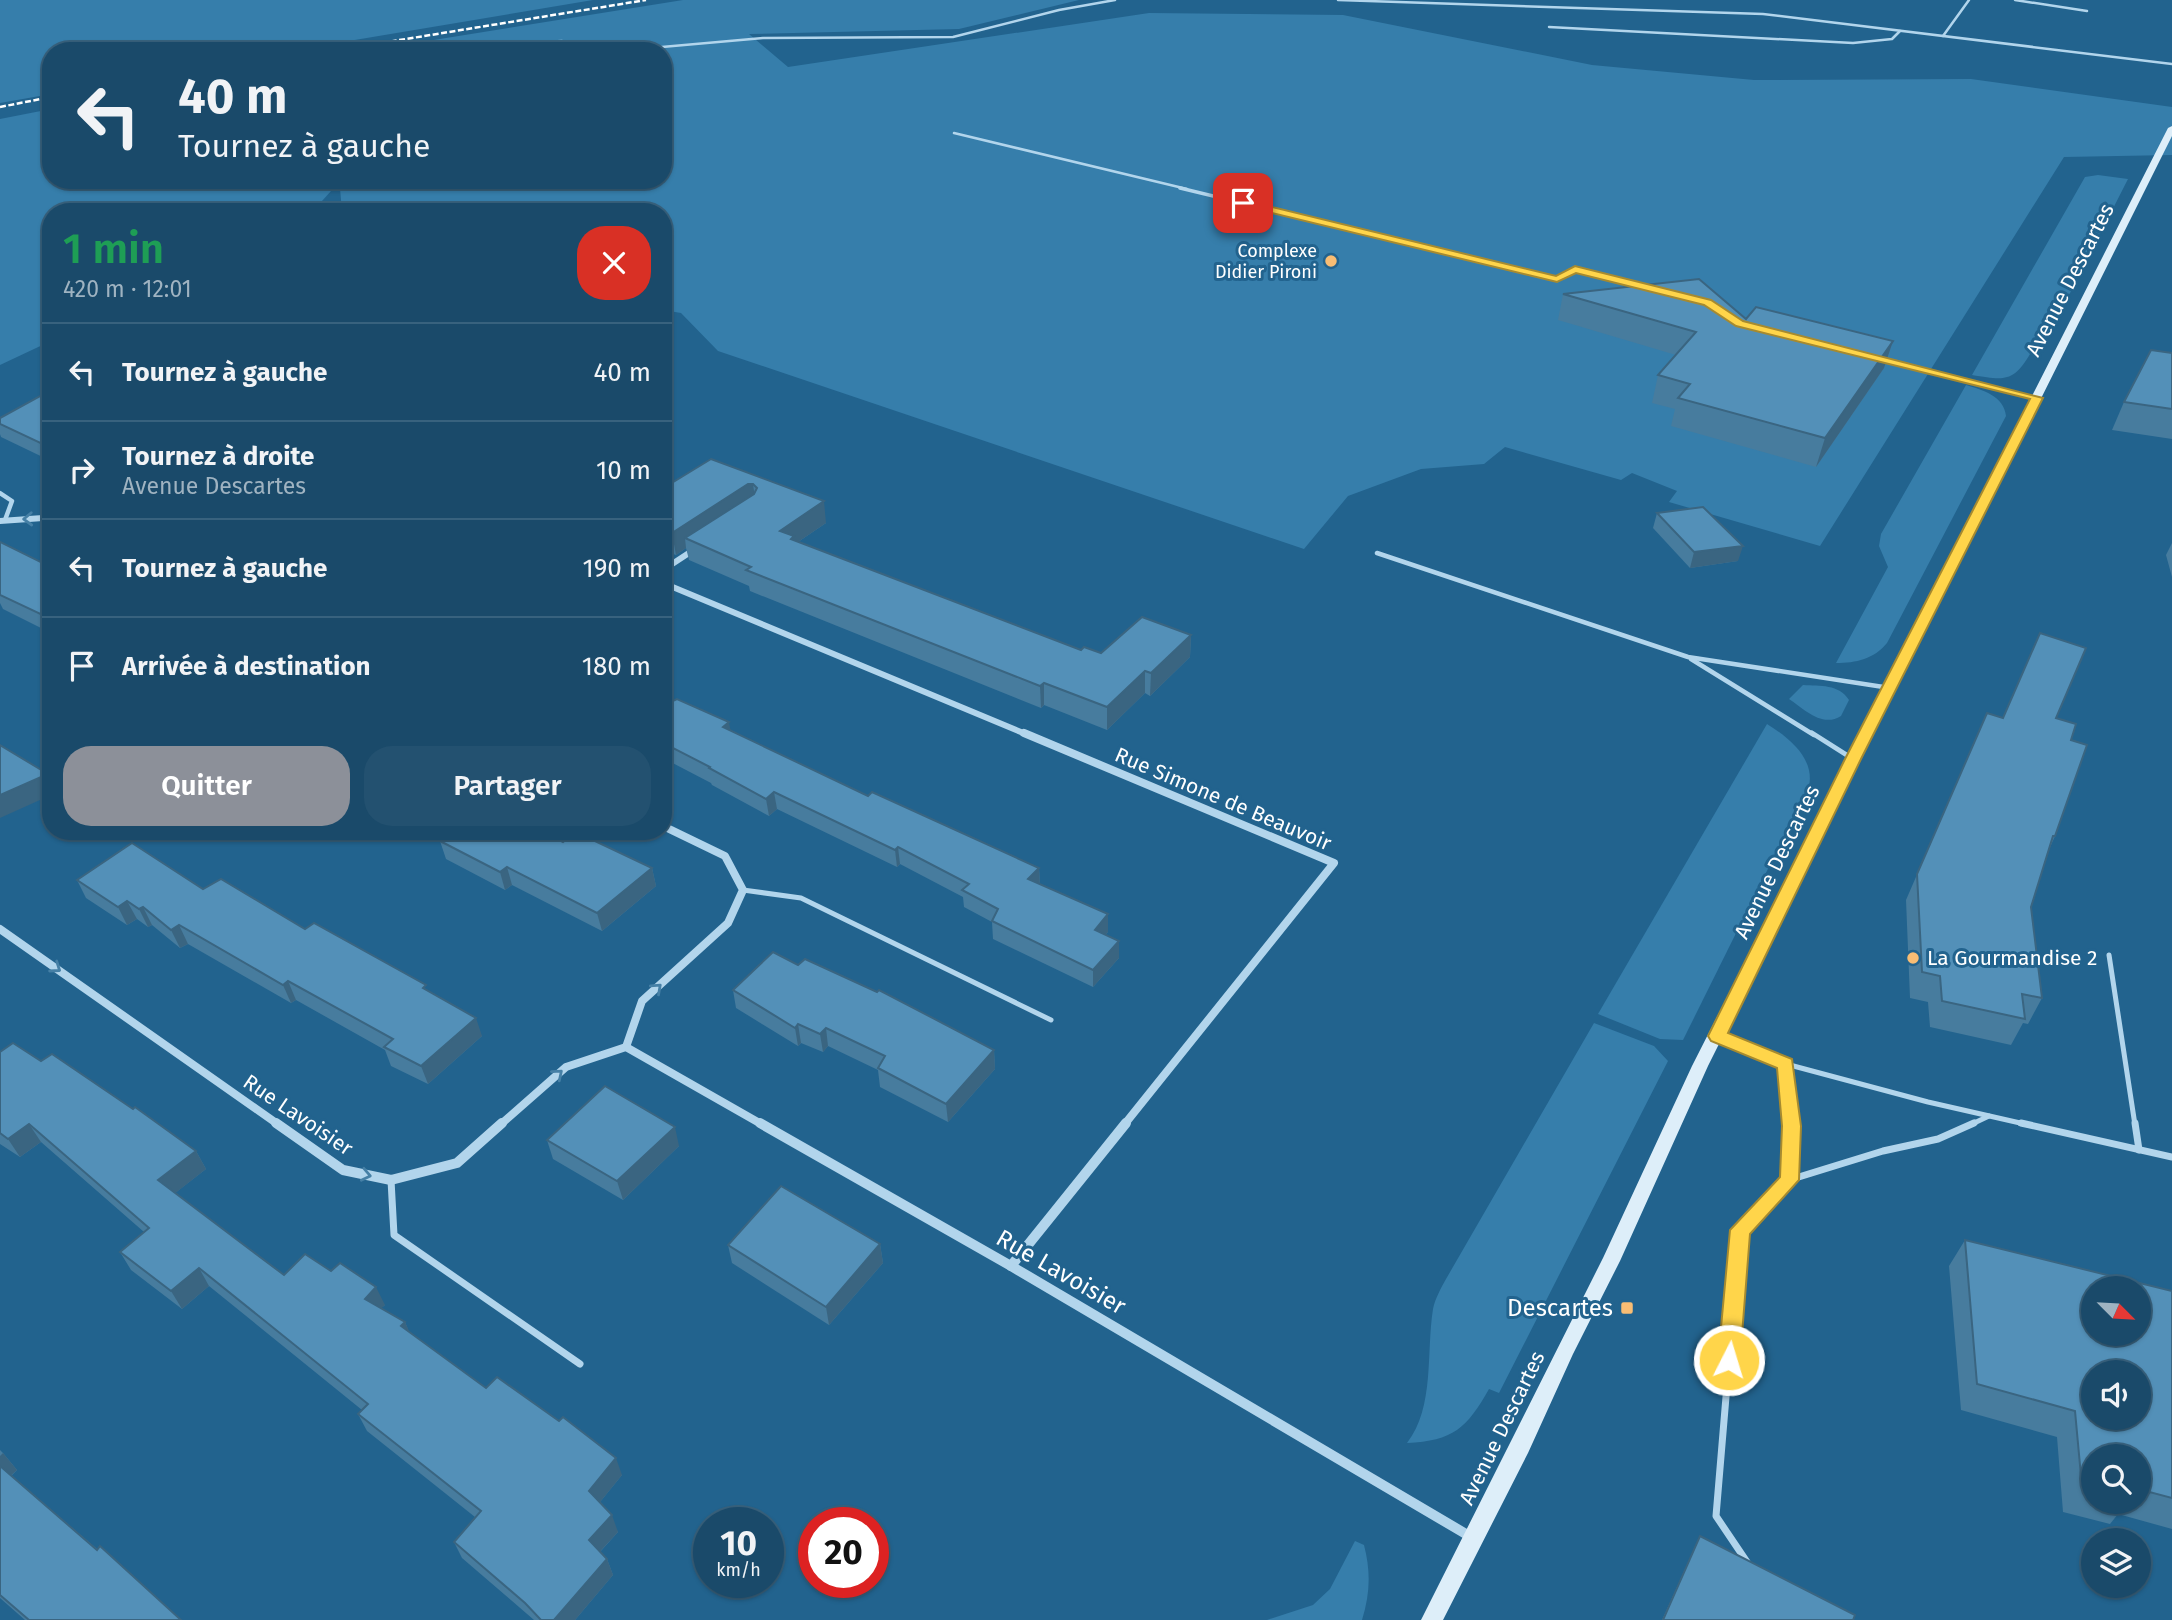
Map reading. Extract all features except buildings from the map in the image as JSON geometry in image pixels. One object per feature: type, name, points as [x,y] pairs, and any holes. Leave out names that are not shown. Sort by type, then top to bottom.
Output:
[{"type":"main road","name":"Avenue Descartes","points":[[1432,1620],[1521,1446],[1700,1066],[2172,128]]},
{"type":"street","points":[[3,520],[42,518]]},
{"type":"street","points":[[672,564],[697,547]]},
{"type":"street","name":"Rue Simone de Beauvoir","points":[[672,587],[1334,863],[1011,1266]]},
{"type":"street","points":[[626,1046],[642,1001],[728,923],[743,890],[725,856],[672,830]]},
{"type":"street","name":"Rue Lavoisier","points":[[0,929],[343,1170],[391,1180],[457,1163],[566,1067],[626,1046],[1011,1266],[1474,1538]]},
{"type":"lane","points":[[672,46],[763,38],[953,37],[1059,10],[1115,0]]},
{"type":"lane","points":[[1338,0],[1763,14],[2172,64]]},
{"type":"lane","points":[[1943,36],[1969,0]]},
{"type":"lane","points":[[2015,0],[2087,11]]},
{"type":"lane","points":[[1549,27],[1853,43],[1892,39],[1900,31]]},
{"type":"lane","points":[[544,42],[563,42]]},
{"type":"lane","points":[[954,133],[1557,279],[1575,270],[1654,289]]},
{"type":"lane","points":[[1876,359],[2037,398]]},
{"type":"lane","points":[[0,493],[12,501],[3,520]]},
{"type":"lane","points":[[1377,553],[1688,657],[1890,688]]},
{"type":"lane","points":[[1688,657],[1853,759]]},
{"type":"lane","points":[[743,890],[801,898],[1051,1020]]},
{"type":"lane","points":[[2109,955],[2139,1150]]},
{"type":"lane","points":[[1717,1036],[1786,1064],[1989,1116],[2172,1157]]},
{"type":"lane","points":[[1786,1064],[1792,1126],[1789,1180]]},
{"type":"lane","points":[[1754,1573],[1716,1516],[1740,1230],[1789,1180],[1883,1151],[1938,1139],[1989,1116]]},
{"type":"lane","points":[[391,1180],[394,1235],[580,1364]]},
{"type":"shaded area","points":[[0,0],[593,0],[343,42],[42,42],[42,96],[0,103]]},
{"type":"shaded area","name":"Complexe Didier Pironi","points":[[683,0],[1079,0],[959,29],[749,34],[788,67],[1149,13],[1343,15],[1592,65],[1754,80],[1971,79],[2172,107],[2172,155],[2064,157],[1820,546],[1669,502],[1677,491],[1632,473],[1621,480],[1505,447],[1484,464],[1421,469],[1348,496],[1304,549],[718,351],[681,313],[672,312],[672,203],[341,203],[340,189],[672,189],[672,42],[421,42]]},
{"type":"shaded area","points":[[42,111],[42,189],[333,189],[320,203],[42,203],[42,345],[0,365],[0,119]]},
{"type":"shaded area","points":[[2098,175],[2128,179],[2038,356],[2030,354],[2013,375],[2007,377],[1972,375],[2085,177]]},
{"type":"shaded area","points":[[1966,385],[1997,399],[2006,416],[1887,643],[1864,659],[1836,663],[1888,567],[1879,546],[1881,534]]},
{"type":"shaded area","points":[[1803,685],[1829,687],[1845,695],[1849,700],[1841,716],[1820,719],[1789,699]]},
{"type":"shaded area","points":[[1767,724],[1798,749],[1808,766],[1809,786],[1683,1040],[1660,1039],[1598,1014]]},
{"type":"shaded area","points":[[1594,1023],[1654,1046],[1668,1061],[1499,1393],[1489,1389],[1466,1423],[1457,1430],[1436,1439],[1407,1443],[1416,1429],[1426,1396],[1433,1309],[1438,1294]]},
{"type":"shaded area","points":[[1355,1541],[1364,1545],[1369,1574],[1362,1620],[1267,1620],[1313,1605],[1330,1589]]},
{"type":"railway","points":[[387,42],[646,0]]},
{"type":"railway","points":[[0,107],[42,99]]},
{"type":"place","name":"Complexe Didier Pironi","points":[[1331,261]]},
{"type":"place","name":"La Gourmandise 2","points":[[1913,958]]},
{"type":"place","name":"Descartes","points":[[1627,1308]]},
{"type":"route","points":[[1243,203],[1557,279],[1575,270],[1707,302],[1740,324],[2037,398],[1853,759],[1717,1036],[1786,1064],[1792,1126],[1789,1180],[1740,1230],[1729,1360]]}]
